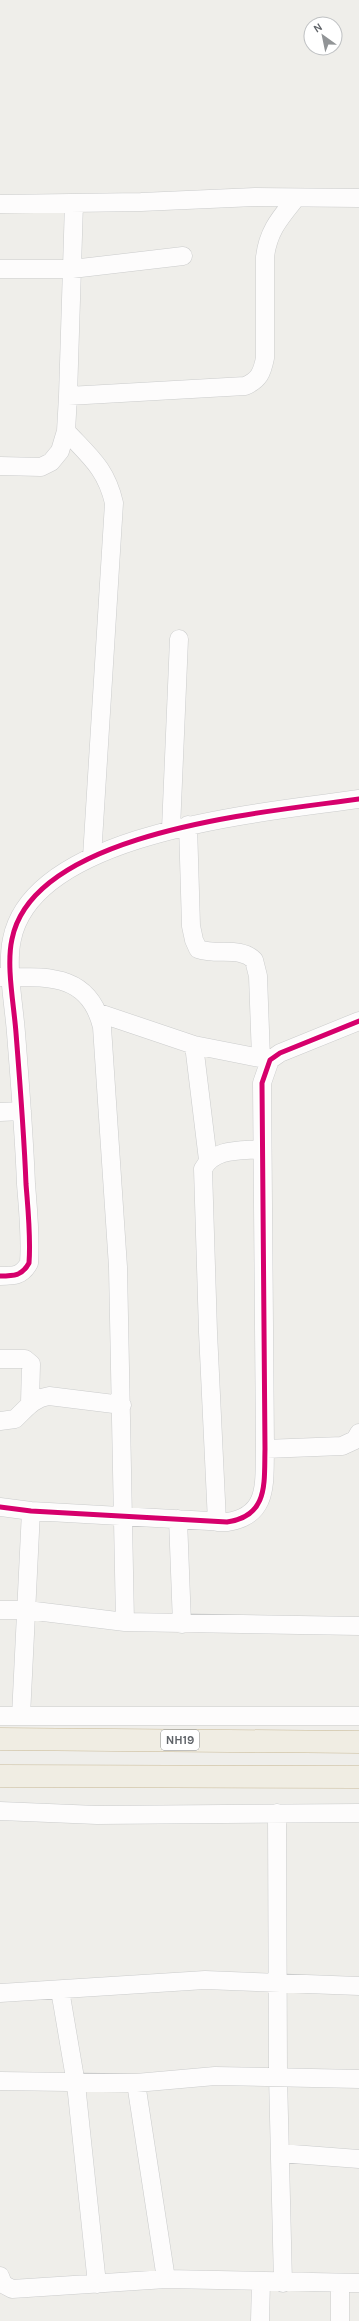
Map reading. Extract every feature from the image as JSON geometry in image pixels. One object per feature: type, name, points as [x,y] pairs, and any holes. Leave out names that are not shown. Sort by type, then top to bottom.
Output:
[{"type":"highway","name":"NH19","points":[[0,1740],[359,1742]]},
{"type":"highway","points":[[0,1776],[359,1777]]},
{"type":"street","points":[[0,204],[255,197],[359,198]]},
{"type":"street","points":[[68,396],[245,386],[256,381],[263,370],[265,358],[265,257],[267,241],[271,231],[296,198]]},
{"type":"street","points":[[0,466],[41,467],[51,462],[60,451],[66,431],[74,203]]},
{"type":"street","points":[[0,269],[72,268],[184,256]]},
{"type":"street","points":[[66,431],[101,468],[110,486],[114,503],[92,857]]},
{"type":"street","points":[[0,1507],[31,1511],[217,1522],[241,1520],[253,1512],[259,1502],[263,1490],[265,1450],[262,1083],[265,1059],[258,976],[254,960],[243,953],[207,952],[198,949],[194,940],[179,827],[179,639]]},
{"type":"street","points":[[0,1276],[17,1276],[25,1271],[29,1263],[22,1111],[6,977],[12,940],[19,918],[35,894],[59,876],[92,857],[179,827],[359,799]]},
{"type":"street","points":[[6,977],[68,981],[91,999],[99,1013],[102,1026],[118,1267],[122,1405],[125,1622]]},
{"type":"street","points":[[99,1013],[194,1045],[265,1059],[359,1021]]},
{"type":"street","points":[[194,1045],[208,1160]]},
{"type":"street","points":[[0,1112],[22,1111]]},
{"type":"street","points":[[217,1522],[203,1169],[208,1160],[219,1153],[262,1149]]},
{"type":"street","points":[[0,1359],[25,1359],[31,1364],[30,1403]]},
{"type":"street","points":[[0,1421],[14,1419],[30,1403],[38,1398],[50,1396],[122,1405]]},
{"type":"street","points":[[265,1450],[342,1446],[358,1438]]},
{"type":"street","points":[[21,1716],[31,1511]]},
{"type":"street","points":[[178,1519],[182,1624]]},
{"type":"street","points":[[0,1610],[27,1610],[125,1622],[359,1626]]},
{"type":"street","points":[[0,1716],[359,1716]]},
{"type":"street","points":[[0,1811],[97,1815],[359,1813]]},
{"type":"street","points":[[277,1813],[278,2076],[283,2283]]},
{"type":"street","points":[[0,1993],[200,1980],[359,1986]]},
{"type":"street","points":[[60,1990],[76,2084],[97,2284]]},
{"type":"street","points":[[0,2081],[76,2084],[136,2083],[195,2077],[278,2076],[359,2079]]},
{"type":"street","points":[[136,2083],[166,2279]]},
{"type":"street","points":[[280,2153],[359,2159]]},
{"type":"street","points":[[0,2276],[3,2284],[12,2289],[166,2279],[283,2283],[359,2283]]},
{"type":"street","points":[[260,2321],[261,2282]]},
{"type":"street","points":[[340,2284],[340,2321]]},
{"type":"cycle path","points":[[0,1276],[9,1276],[23,1271],[29,1263],[30,1253],[23,1127],[10,961],[12,939],[30,902],[63,873],[108,850],[160,833],[216,820],[359,799]]},
{"type":"cycle path","points":[[0,1507],[31,1511],[227,1522],[241,1519],[251,1513],[257,1505],[264,1485],[265,1474],[262,1083],[270,1060],[280,1053],[359,1021]]}]
